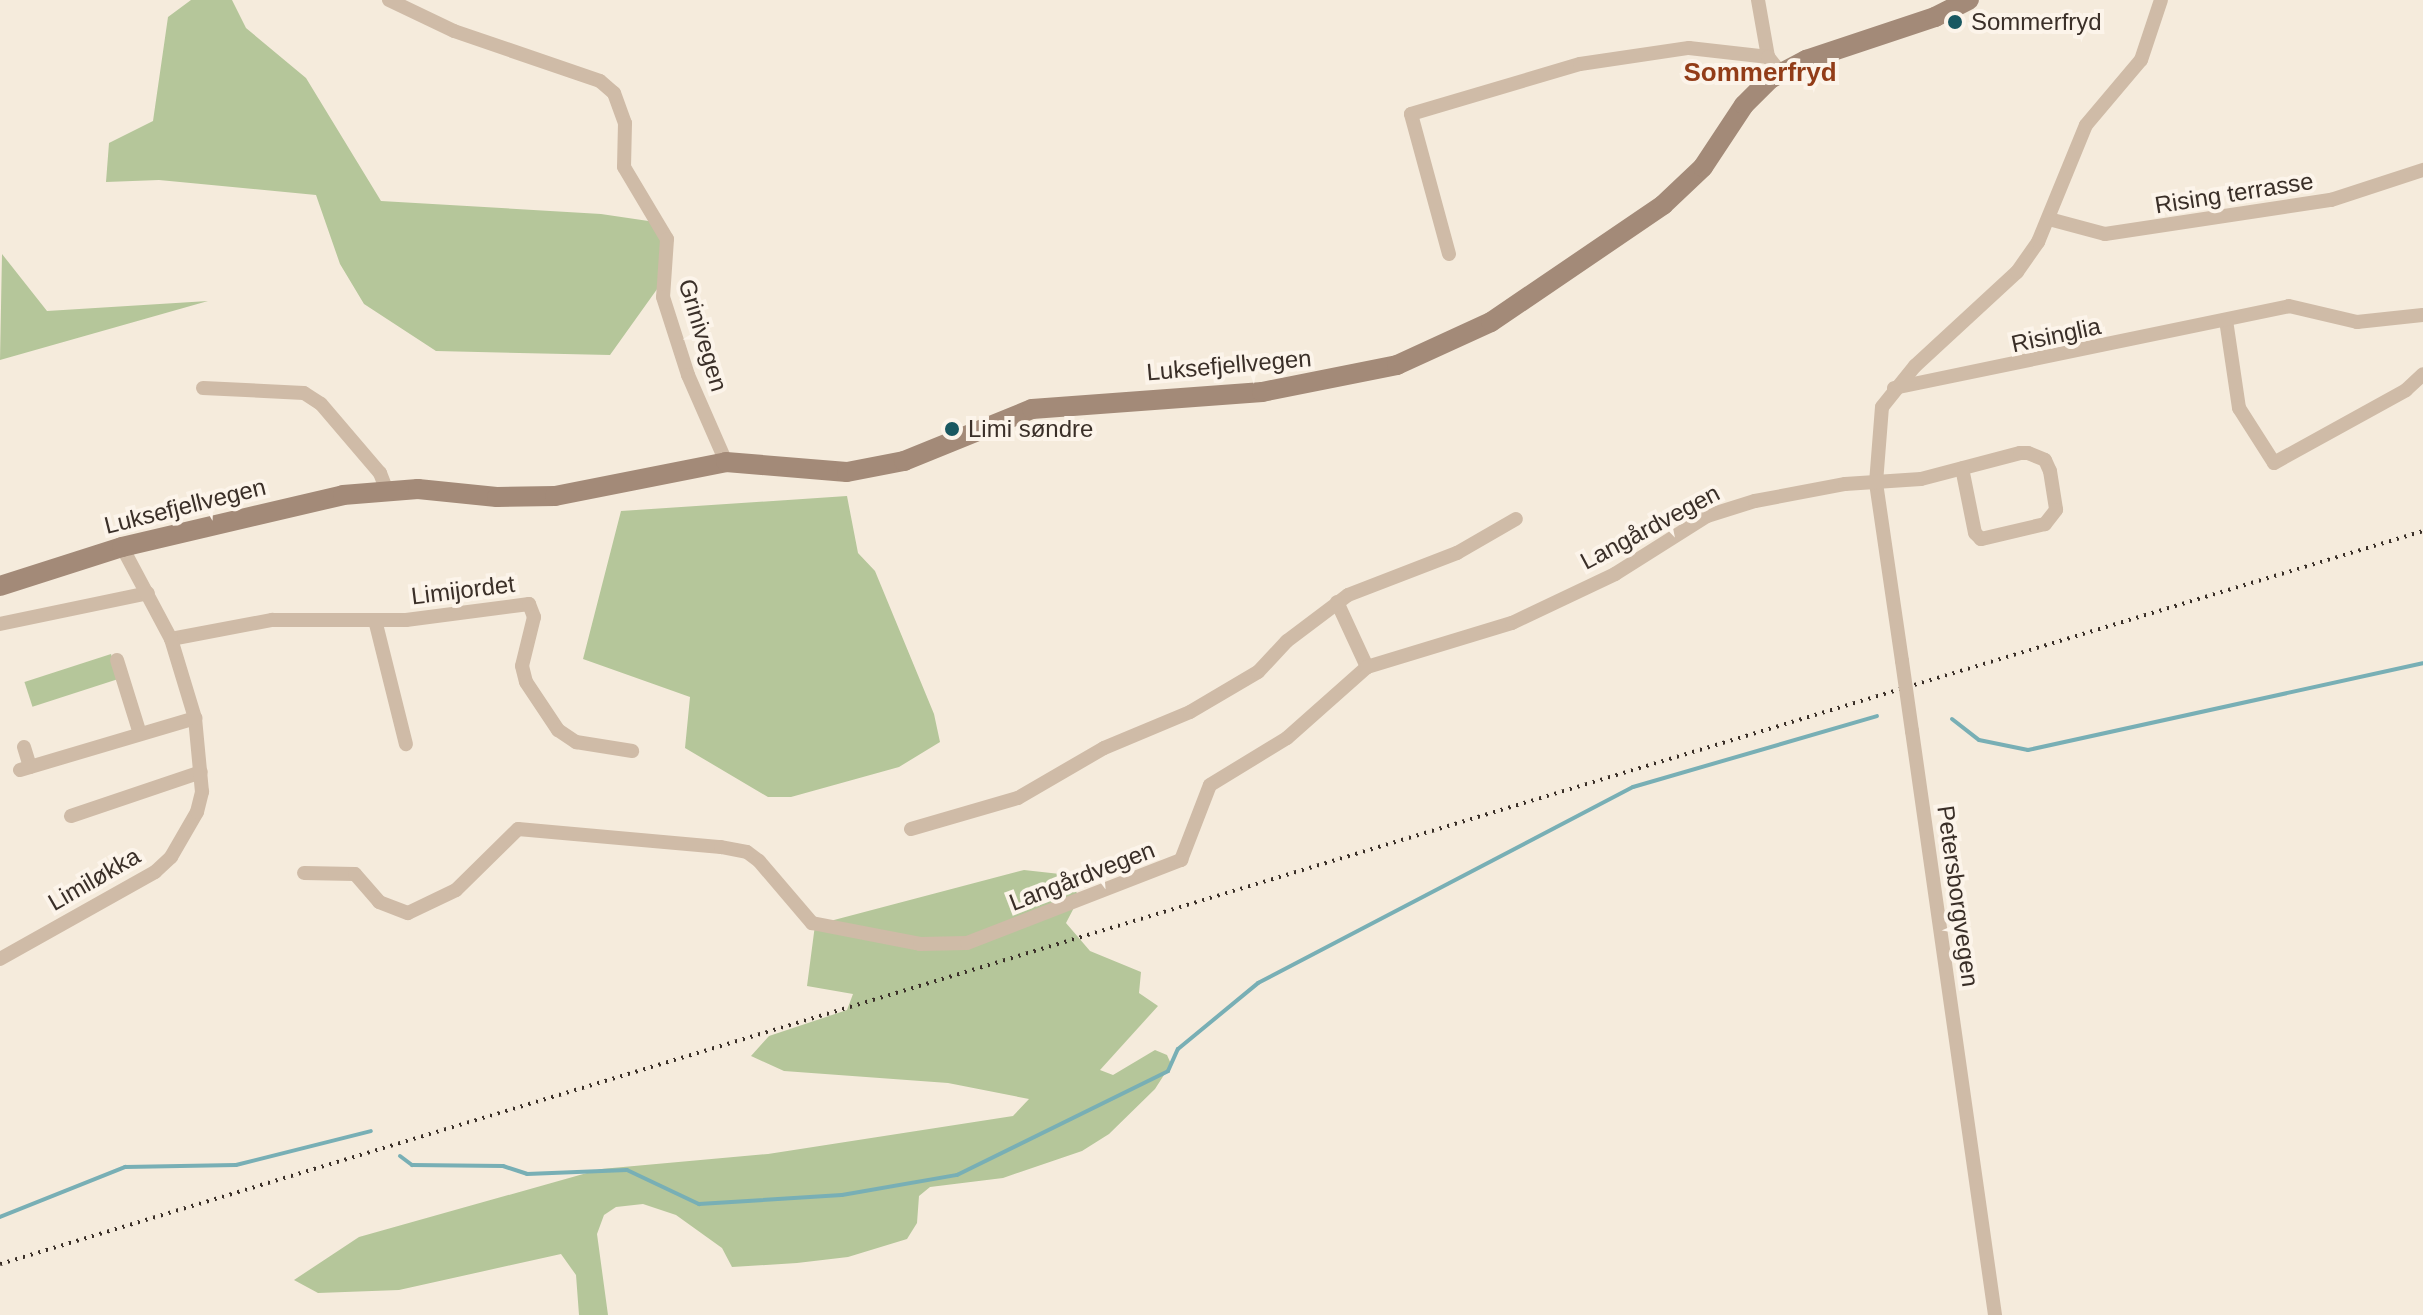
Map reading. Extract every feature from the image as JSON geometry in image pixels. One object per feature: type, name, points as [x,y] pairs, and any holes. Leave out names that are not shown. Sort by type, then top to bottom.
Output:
[{"type":"main road","name":"Luksefjellvegen","points":[[0,586],[122,547],[386,489],[546,497],[726,462],[865,470],[922,455],[1032,409],[1262,392],[1355,376],[1422,356],[1491,322],[1663,205],[1703,167],[1774,64],[1969,0]]},
{"type":"street","name":"Grinivegen","points":[[389,0],[454,31],[600,81],[614,93],[625,123],[624,167],[667,239],[663,297],[688,375],[726,462]]},
{"type":"street","points":[[1449,254],[1411,114],[1580,64],[1689,48],[1774,64],[1758,0]]},
{"type":"street","name":"Petersborgvegen","points":[[1995,1315],[1876,483],[1882,407],[1894,388],[2017,272],[2049,219],[2086,125],[2141,60],[2161,0]]},
{"type":"street","name":"Rising terrasse","points":[[2049,219],[2105,234],[2331,200],[2423,170]]},
{"type":"street","name":"Risinglia","points":[[1894,388],[2289,306],[2357,322],[2423,315]]},
{"type":"street","points":[[2226,320],[2239,408],[2274,463],[2406,390],[2423,374]]},
{"type":"street","points":[[203,388],[304,393],[321,404],[380,473],[386,489]]},
{"type":"street","points":[[1876,483],[1962,468],[2020,453],[2038,454],[2050,471],[2056,510],[2045,524],[1981,539],[1975,533],[1962,468]]},
{"type":"street","name":"Langårdvegen","points":[[304,873],[355,874],[379,902],[408,913],[456,890],[518,829],[721,847],[747,852],[759,861],[812,923],[920,944],[967,943],[1181,860],[1210,785],[1287,738],[1367,667],[1512,623],[1615,574],[1725,509],[1845,484],[1876,483]]},
{"type":"street","points":[[911,829],[1018,798],[1104,748],[1190,712],[1258,672],[1287,641],[1337,602],[1457,553],[1516,519]]},
{"type":"street","name":"Limiløkka","points":[[0,959],[145,877],[171,857],[197,812],[201,772],[195,718],[171,639],[122,547]]},
{"type":"street","points":[[0,624],[148,593]]},
{"type":"street","points":[[1337,602],[1367,667]]},
{"type":"street","name":"Limijordet","points":[[171,639],[272,620],[375,620],[529,604],[534,617],[523,650],[524,674],[558,730],[576,742],[632,751]]},
{"type":"street","points":[[375,620],[406,744]]},
{"type":"street","points":[[117,660],[140,734]]},
{"type":"street","points":[[24,747],[25,768],[195,718]]},
{"type":"street","points":[[71,816],[201,772]]},
{"type":"green space","points":[[191,0],[232,0],[246,28],[306,78],[381,201],[601,214],[662,223],[660,285],[610,355],[436,351],[364,304],[340,264],[316,195],[159,180],[106,182],[109,143],[153,121],[168,17]]},
{"type":"green space","points":[[2,254],[47,311],[208,301],[0,360]]},
{"type":"green space","points":[[847,496],[858,553],[875,571],[934,714],[940,742],[899,767],[791,797],[768,797],[685,748],[690,697],[583,659],[621,511]]},
{"type":"green space","points":[[111,654],[119,679],[32,707],[24,682]]},
{"type":"green space","points":[[1024,870],[1069,875],[1079,898],[1066,923],[1090,951],[1141,972],[1139,993],[1158,1006],[1100,1070],[1113,1075],[1155,1050],[1167,1055],[1171,1064],[1155,1089],[1109,1134],[1082,1151],[1003,1178],[930,1187],[919,1196],[917,1223],[907,1239],[848,1257],[732,1267],[722,1248],[676,1215],[643,1204],[616,1207],[604,1215],[597,1234],[608,1315],[579,1315],[576,1275],[561,1254],[399,1290],[318,1293],[294,1280],[359,1237],[601,1169],[768,1154],[1013,1116],[1029,1099],[948,1083],[784,1071],[751,1056],[769,1036],[847,1010],[853,994],[807,986],[815,925]]},
{"type":"waterway","points":[[1952,719],[1979,740],[2028,750],[2423,663]]},
{"type":"waterway","points":[[400,1156],[412,1165],[503,1166],[527,1174],[627,1170],[699,1204],[842,1195],[957,1175],[1168,1071],[1178,1049],[1258,983],[1633,787],[1877,716]]},
{"type":"waterway","points":[[0,1217],[125,1167],[236,1165],[371,1131]]},
{"type":"railway","points":[[0,1264],[2423,531]]},
{"type":"place","name":"Sommerfryd","points":[[1955,22]]},
{"type":"place","name":"Limi søndre","points":[[952,429]]},
{"type":"district","name":"Sommerfryd","points":[[1760,73]]}]
